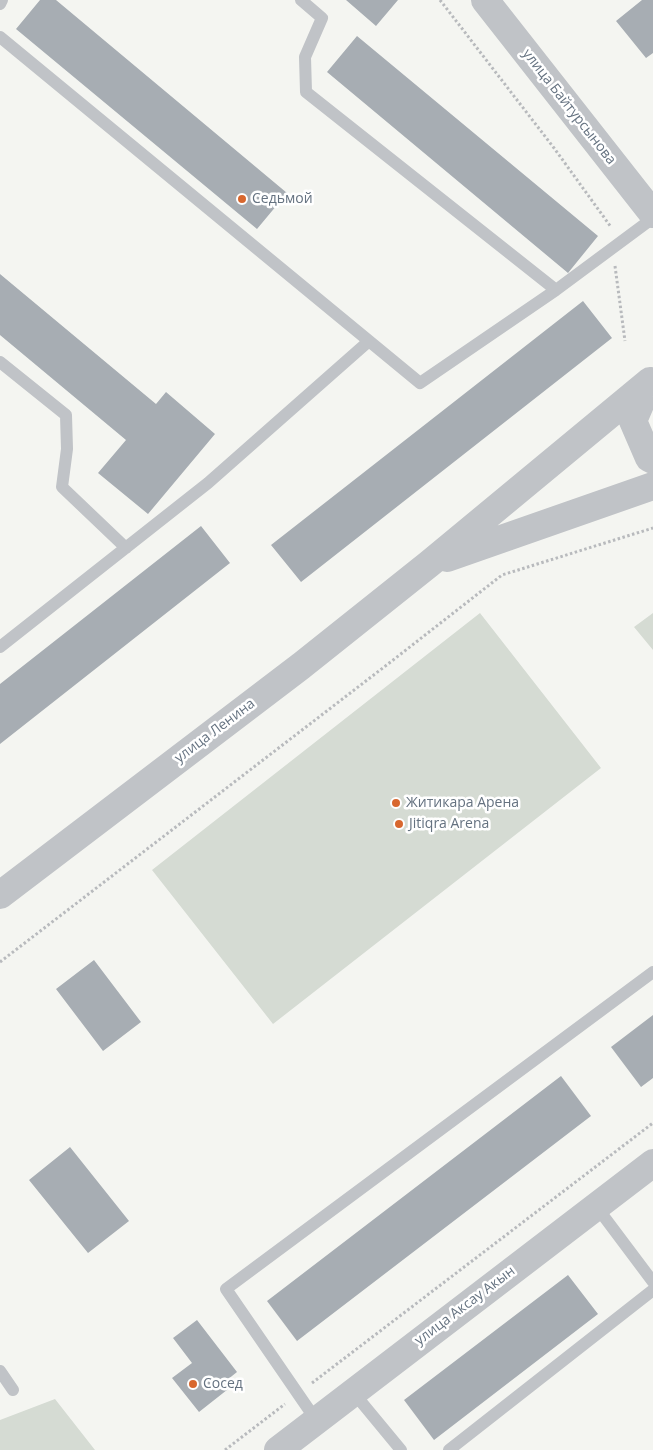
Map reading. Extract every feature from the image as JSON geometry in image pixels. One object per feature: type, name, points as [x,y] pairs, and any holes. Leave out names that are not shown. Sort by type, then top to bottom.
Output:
[{"type":"street","name":"улица Байтурсынова","points":[[485,0],[653,216]]},
{"type":"street","points":[[652,380],[633,421],[649,458],[653,460]]},
{"type":"street","name":"улица Ленина","points":[[0,895],[301,666],[429,564],[652,380]]},
{"type":"street","points":[[429,564],[653,486]]},
{"type":"street","name":"улица Аксау Акын","points":[[278,1450],[653,1163]]},
{"type":"lane","points":[[0,4],[2,0]]},
{"type":"lane","points":[[301,0],[322,18],[305,57],[306,92],[556,290]]},
{"type":"lane","points":[[0,37],[420,384],[556,290],[653,216]]},
{"type":"lane","points":[[0,647],[208,483],[369,341]]},
{"type":"lane","points":[[0,362],[66,415],[67,449],[62,487],[126,548]]},
{"type":"lane","points":[[316,1420],[226,1289],[653,972]]},
{"type":"lane","points":[[596,1206],[653,1282]]},
{"type":"lane","points":[[449,1450],[653,1290]]},
{"type":"lane","points":[[0,1371],[13,1390]]},
{"type":"lane","points":[[353,1392],[401,1450]]},
{"type":"path","points":[[440,0],[554,148],[610,226],[624,341]]},
{"type":"path","points":[[0,962],[502,575],[653,528]]},
{"type":"path","points":[[225,1450],[653,1123]]},
{"type":"shaded area","name":"Житикара Арена","points":[[480,613],[601,768],[273,1024],[152,870]]},
{"type":"shaded area","points":[[653,613],[653,650],[634,627]]},
{"type":"shaded area","points":[[55,1399],[95,1450],[0,1450],[0,1420]]},
{"type":"building","points":[[40,0],[56,0],[287,193],[257,229],[16,29]]},
{"type":"building","points":[[346,0],[398,0],[376,26]]},
{"type":"building","points":[[642,0],[653,0],[653,53],[646,58],[616,21]]},
{"type":"building","points":[[357,36],[598,236],[568,273],[327,72]]},
{"type":"building","points":[[0,274],[156,404],[166,392],[215,434],[148,514],[98,473],[126,440],[0,335]]},
{"type":"building","points":[[583,301],[612,338],[301,582],[271,545]]},
{"type":"building","points":[[201,526],[230,563],[0,744],[0,684]]},
{"type":"building","points":[[94,960],[141,1022],[103,1051],[56,989]]},
{"type":"building","points":[[653,1015],[653,1078],[641,1087],[611,1047]]},
{"type":"building","points":[[561,1076],[591,1116],[297,1341],[267,1301]]},
{"type":"building","points":[[70,1147],[129,1221],[88,1253],[29,1180]]},
{"type":"building","points":[[568,1275],[598,1314],[434,1440],[404,1400]]},
{"type":"building","points":[[197,1320],[237,1372],[227,1380],[232,1386],[199,1412],[172,1378],[192,1363],[173,1338]]},
{"type":"place","name":"Седьмой","points":[[242,199]]},
{"type":"place","name":"Житикара Арена","points":[[396,803]]},
{"type":"place","name":"Jitiqra Arena","points":[[399,824]]},
{"type":"place","name":"Сосед","points":[[193,1384]]}]
